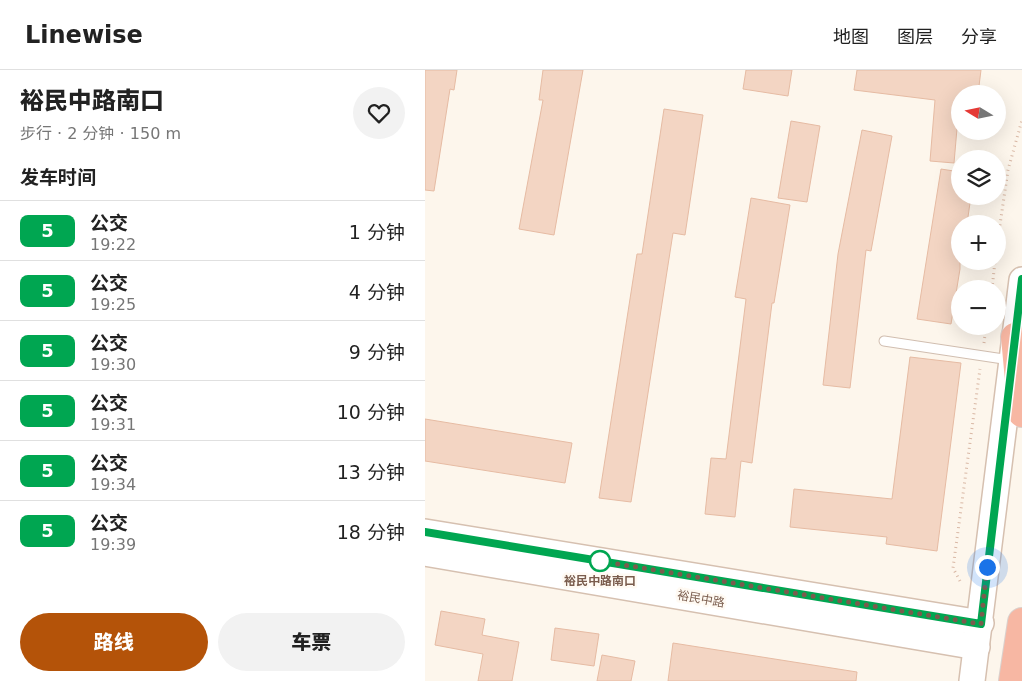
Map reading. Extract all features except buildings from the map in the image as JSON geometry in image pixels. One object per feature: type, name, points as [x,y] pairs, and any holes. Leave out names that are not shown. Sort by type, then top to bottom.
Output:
[{"type":"highway","points":[[1013,348],[1022,413]]},
{"type":"highway","points":[[1013,681],[1022,622]]},
{"type":"street","points":[[973,681],[1022,280]]},
{"type":"street","name":"裕民中路","points":[[425,532],[979,635]]},
{"type":"street","name":"裕民中路","points":[[425,553],[979,635]]},
{"type":"lane","points":[[884,341],[982,355],[1013,348]]},
{"type":"path","points":[[1001,215],[1008,170],[1022,120]]},
{"type":"path","points":[[960,581],[953,568],[985,335]]},
{"type":"bus line","name":"5","points":[[425,532],[981,624],[1022,279]]},
{"type":"place","name":"裕民中路南口","points":[[600,561]]},
{"type":"route","points":[[600,561],[981,624],[987,567]]}]
